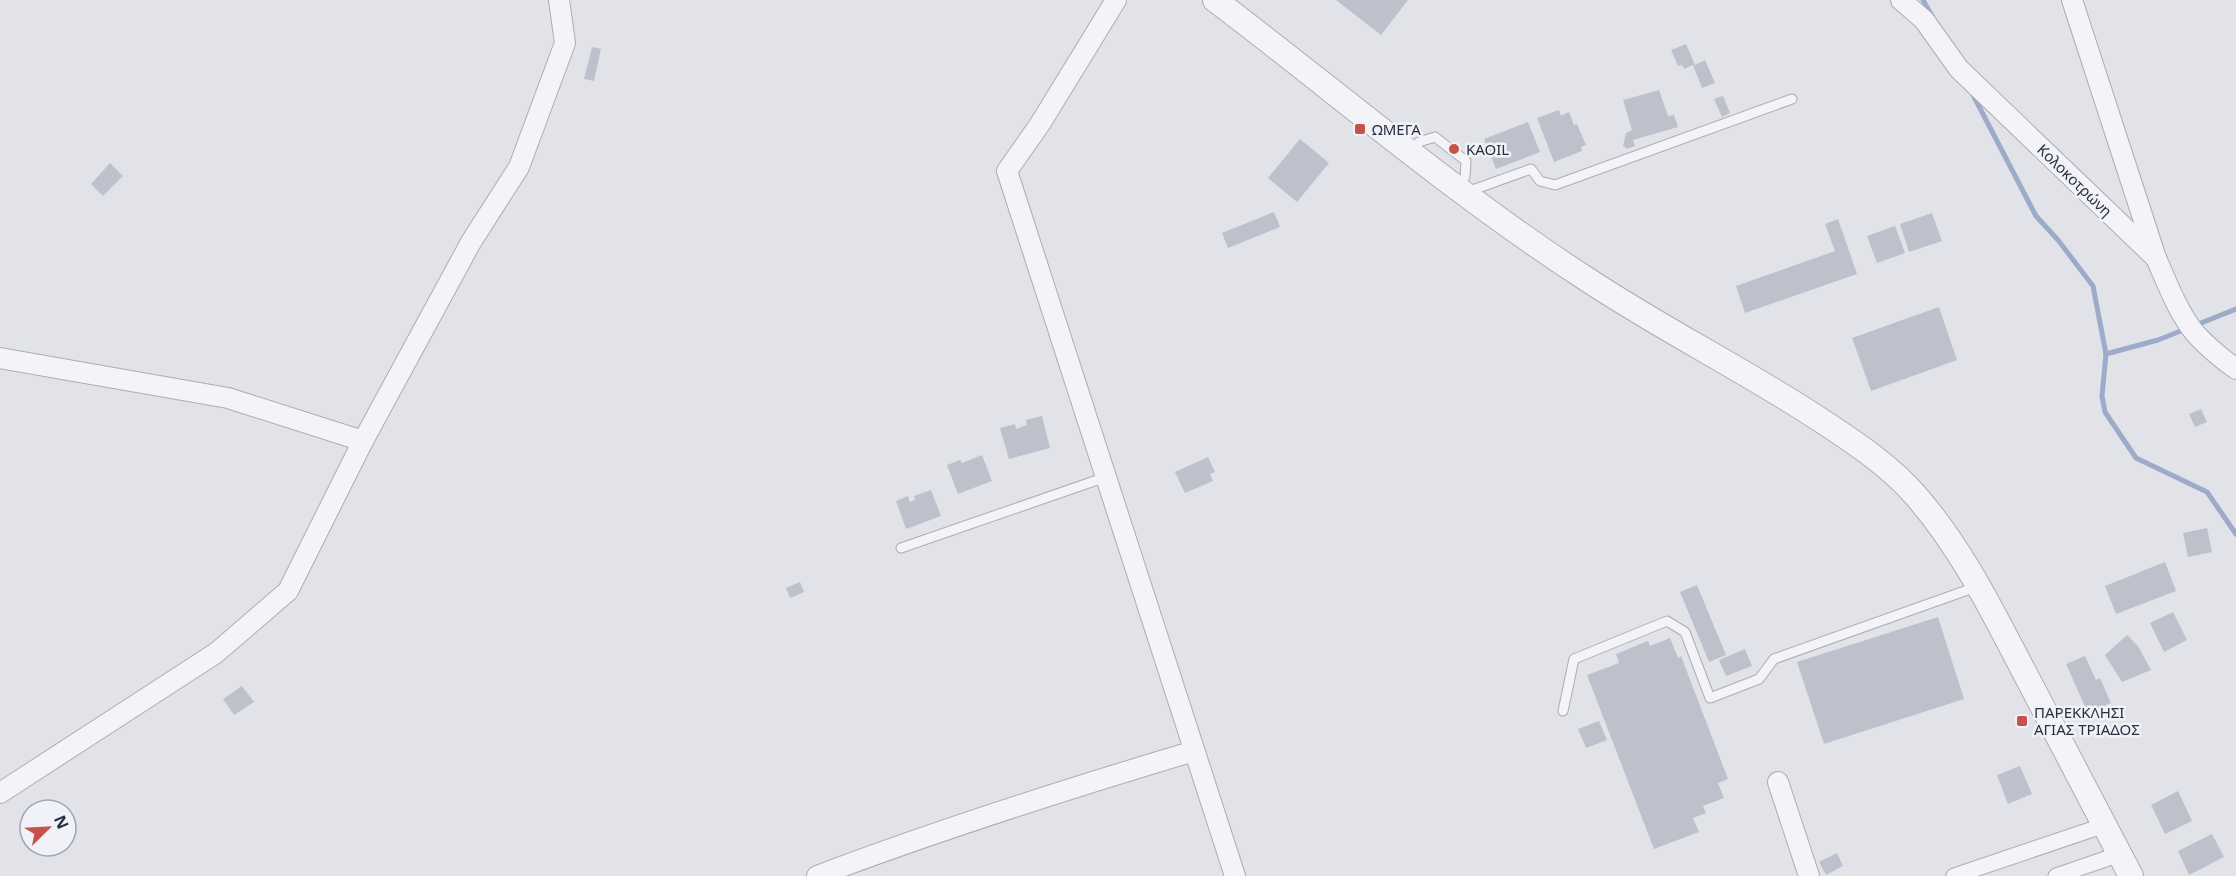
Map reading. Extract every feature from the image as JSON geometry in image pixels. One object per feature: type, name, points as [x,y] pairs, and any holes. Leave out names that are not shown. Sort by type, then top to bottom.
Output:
[{"type":"street","points":[[0,793],[216,653],[288,591],[363,441],[471,242],[519,167],[565,43],[559,0]]},
{"type":"street","points":[[1116,0],[1040,124],[1007,171],[1235,876]]},
{"type":"street","points":[[1215,0],[1390,137],[1465,185],[1541,249],[1624,304],[1798,405],[1862,448],[1892,472],[1916,496],[1944,533],[1978,586],[2131,876]]},
{"type":"street","name":"Κολοκοτρώνη","points":[[1901,0],[1924,20],[1959,69],[2156,258],[2190,327],[2236,369]]},
{"type":"street","points":[[2072,0],[2156,258]]},
{"type":"street","points":[[0,358],[228,398],[363,441]]},
{"type":"street","points":[[817,876],[846,870],[1035,800],[1194,751]]},
{"type":"street","points":[[1778,782],[1809,876]]},
{"type":"street","points":[[1954,876],[2105,825]]},
{"type":"street","points":[[2056,876],[2120,854]]},
{"type":"lane","points":[[1419,142],[1435,137],[1466,161],[1465,185],[1531,169],[1540,181],[1555,185],[1792,99]]},
{"type":"lane","points":[[901,548],[1106,477]]},
{"type":"lane","points":[[1563,711],[1574,659],[1668,621],[1685,632],[1710,698],[1760,680],[1774,659],[1978,586]]},
{"type":"building","points":[[1336,0],[1408,0],[1381,35]]},
{"type":"building","points":[[1686,44],[1695,65],[1705,60],[1715,83],[1702,88],[1693,65],[1684,69],[1682,65],[1678,66],[1671,50]]},
{"type":"building","points":[[592,47],[601,49],[594,81],[584,79]]},
{"type":"building","points":[[1659,90],[1668,116],[1674,115],[1678,127],[1633,140],[1635,146],[1627,149],[1623,146],[1626,133],[1632,130],[1623,100]]},
{"type":"building","points":[[1723,96],[1730,113],[1722,117],[1714,99]]},
{"type":"building","points":[[1559,110],[1561,116],[1569,112],[1586,145],[1581,147],[1582,151],[1554,162],[1537,118]]},
{"type":"building","points":[[1528,122],[1540,152],[1496,169],[1484,139]]},
{"type":"building","points":[[1300,139],[1329,163],[1297,202],[1268,178]]},
{"type":"building","points":[[110,163],[123,176],[103,196],[91,184]]},
{"type":"building","points":[[1274,212],[1280,227],[1228,248],[1222,233]]},
{"type":"building","points":[[1932,213],[1942,241],[1909,252],[1900,224]]},
{"type":"building","points":[[1838,219],[1857,274],[1745,313],[1736,286],[1835,251],[1825,224]]},
{"type":"building","points":[[1895,226],[1905,253],[1877,263],[1867,236]]},
{"type":"building","points":[[1939,307],[1957,360],[1871,391],[1852,338]]},
{"type":"building","points":[[2201,409],[2207,422],[2195,427],[2189,414]]},
{"type":"building","points":[[1042,416],[1050,448],[1009,459],[1000,428],[1015,424],[1016,429],[1027,425],[1026,420]]},
{"type":"building","points":[[982,455],[992,481],[958,494],[947,465],[960,460],[962,463]]},
{"type":"building","points":[[1208,457],[1215,472],[1210,474],[1213,481],[1185,493],[1175,472]]},
{"type":"building","points":[[931,490],[941,516],[906,529],[896,501],[908,496],[910,502],[915,500],[914,496]]},
{"type":"building","points":[[2207,528],[2212,552],[2188,557],[2183,533]]},
{"type":"building","points":[[2165,562],[2176,591],[2116,614],[2105,586]]},
{"type":"building","points":[[800,582],[804,592],[790,598],[786,588]]},
{"type":"building","points":[[1697,585],[1726,655],[1709,662],[1680,592]]},
{"type":"building","points":[[2173,612],[2187,640],[2164,652],[2150,623]]},
{"type":"building","points":[[1938,617],[1964,699],[1824,744],[1797,662]]},
{"type":"building","points":[[2127,635],[2138,646],[2151,670],[2122,682],[2105,655]]},
{"type":"building","points":[[1670,638],[1678,658],[1681,656],[1728,779],[1718,783],[1724,798],[1703,806],[1706,813],[1693,818],[1699,832],[1654,849],[1587,675],[1619,663],[1616,654],[1648,641],[1650,646]]},
{"type":"building","points":[[1745,649],[1752,666],[1726,676],[1719,660]]},
{"type":"building","points":[[2085,656],[2096,680],[2100,678],[2111,703],[2088,713],[2066,664]]},
{"type":"building","points":[[242,686],[254,702],[234,715],[223,699]]},
{"type":"building","points":[[1599,721],[1607,740],[1586,748],[1578,729]]},
{"type":"building","points":[[2020,766],[2032,794],[2008,804],[1997,775]]},
{"type":"building","points":[[2178,791],[2192,821],[2165,834],[2151,805]]},
{"type":"building","points":[[2212,834],[2224,857],[2189,875],[2178,851]]},
{"type":"building","points":[[1837,853],[1843,866],[1826,875],[1819,862]]},
{"type":"waterway","points":[[1923,0],[1932,16]]},
{"type":"waterway","points":[[1971,91],[2036,216],[2058,240],[2093,286],[2106,354],[2102,396],[2105,412],[2136,458],[2207,492],[2236,534]]},
{"type":"waterway","points":[[2106,354],[2158,340],[2236,309]]},
{"type":"place","name":"ΩΜΕΓΑ","points":[[1360,129]]},
{"type":"place","name":"KAOIL","points":[[1454,149]]},
{"type":"place","name":"ΠΑΡΕΚΚΛΗΣΙ ΑΓΙΑΣ ΤΡΙΑΔΟΣ","points":[[2022,721]]}]
